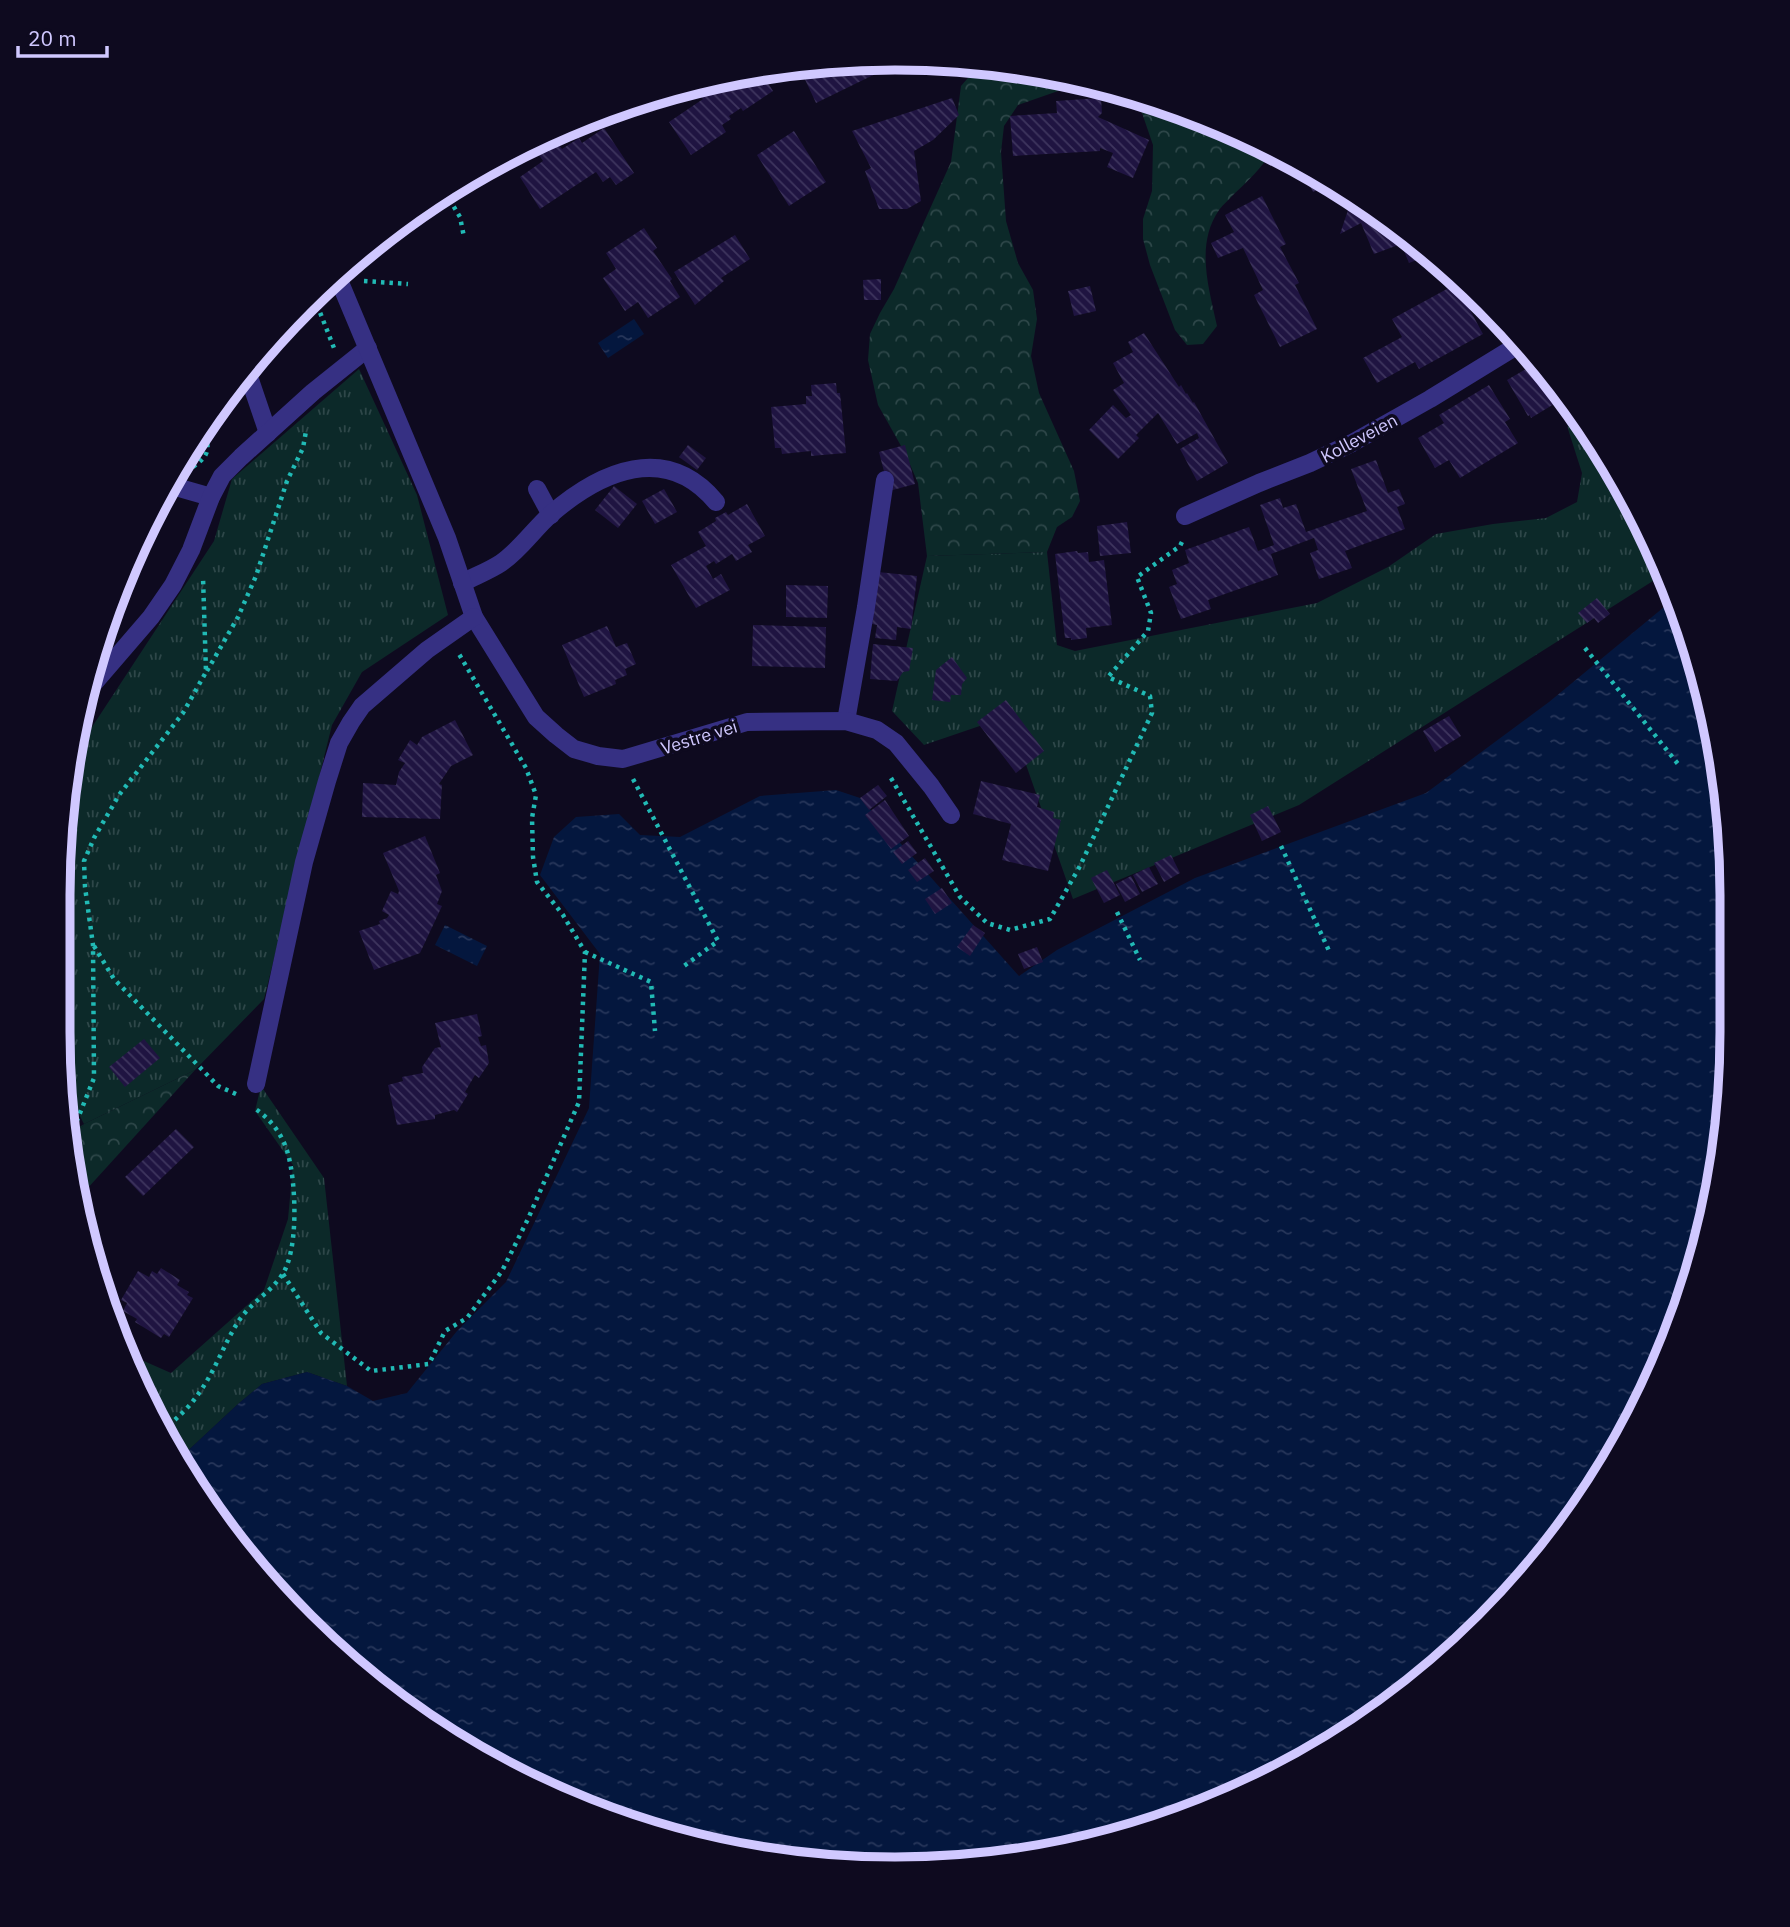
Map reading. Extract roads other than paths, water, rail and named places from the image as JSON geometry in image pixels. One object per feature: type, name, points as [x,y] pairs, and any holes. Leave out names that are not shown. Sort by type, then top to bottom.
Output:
[{"type":"street","name":"Vestre vei","points":[[341,284],[447,538],[474,617],[537,717],[556,735],[574,749],[623,759],[747,722],[846,721],[877,730],[896,743],[951,815]]},
{"type":"street","points":[[99,677],[151,617],[173,585],[222,476],[313,392],[368,348]]},
{"type":"street","name":"Kolleveien","points":[[1185,516],[1352,443],[1513,349]]},
{"type":"street","points":[[250,381],[268,433]]},
{"type":"street","points":[[463,583],[502,562],[551,514],[592,485],[612,475],[645,468],[675,470],[704,487],[716,502]]},
{"type":"street","points":[[846,721],[885,480]]},
{"type":"street","points":[[178,488],[211,497]]},
{"type":"street","points":[[537,489],[551,514]]},
{"type":"street","points":[[256,1084],[304,862],[339,743],[362,706],[418,658],[474,617]]},
{"type":"water","points":[[634,319],[644,334],[608,358],[598,343]]},
{"type":"water","points":[[1667,605],[1692,681],[1704,734],[1718,841],[1718,1086],[1713,1140],[1692,1246],[1657,1348],[1635,1397],[1609,1445],[1550,1534],[1515,1576],[1439,1652],[1397,1687],[1308,1746],[1260,1772],[1160,1813],[1109,1829],[1003,1850],[895,1857],[841,1855],[787,1850],[681,1829],[579,1794],[530,1772],[482,1746],[393,1687],[351,1652],[275,1576],[240,1534],[186,1452],[262,1384],[307,1372],[347,1386],[373,1401],[407,1393],[457,1331],[506,1282],[589,1108],[600,954],[540,875],[554,837],[576,817],[619,814],[640,835],[680,837],[760,796],[836,790],[860,798],[1019,976],[1057,950],[1195,878],[1426,793],[1549,702]]},
{"type":"water","points":[[445,925],[487,946],[477,966],[435,945]]}]
